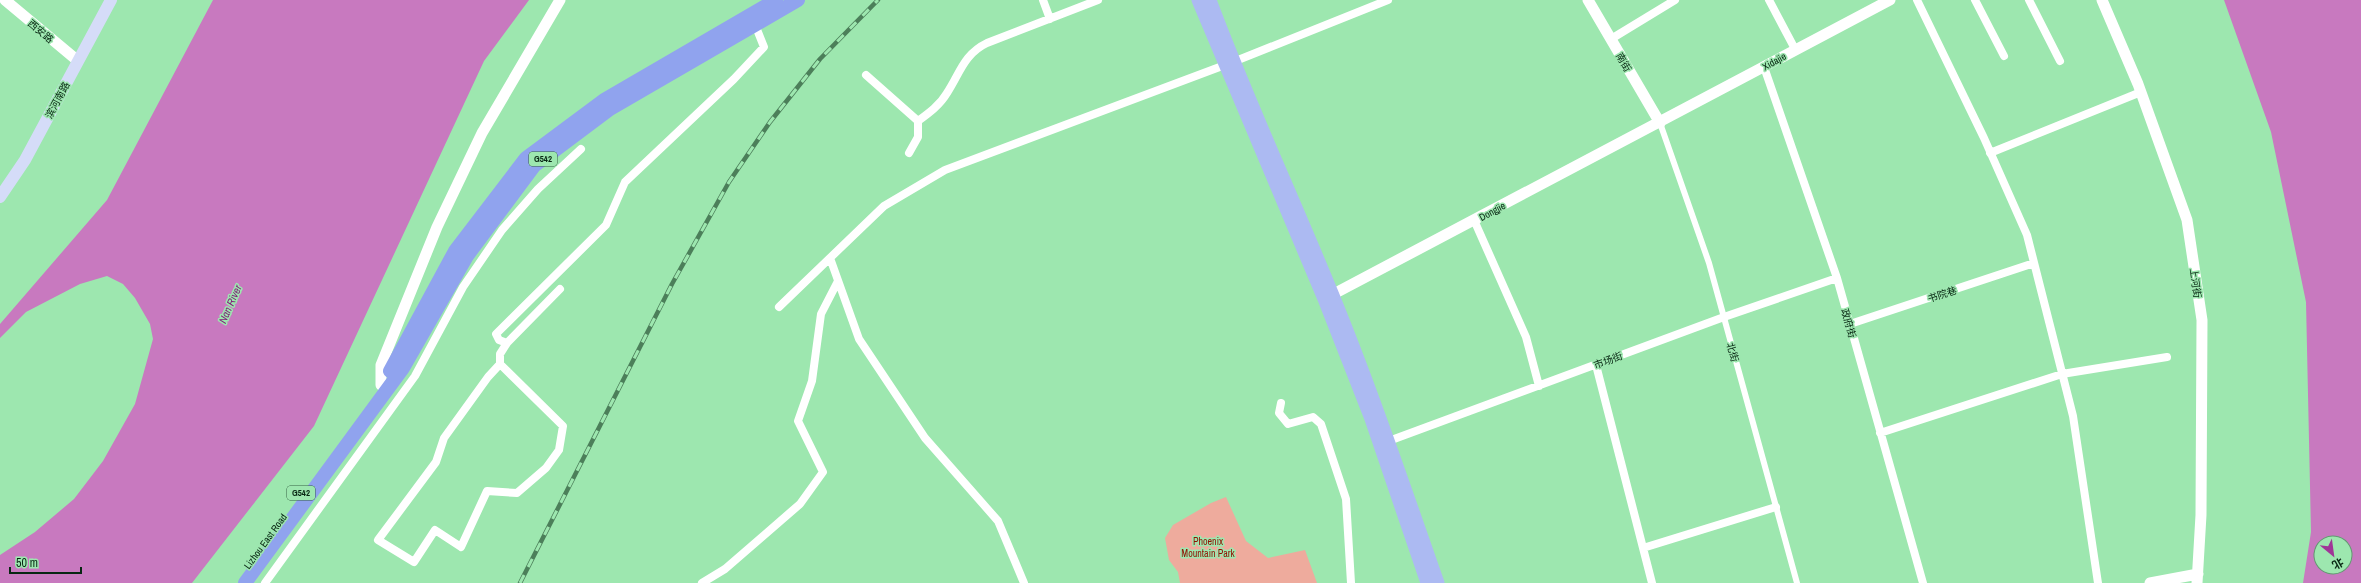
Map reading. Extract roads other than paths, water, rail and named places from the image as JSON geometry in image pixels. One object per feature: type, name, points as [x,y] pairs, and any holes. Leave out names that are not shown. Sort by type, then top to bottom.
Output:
[{"type":"highway","name":"G542","points":[[370,405],[403,368],[467,256],[534,166],[610,109],[752,19],[776,0]]},
{"type":"highway","name":"G542","points":[[370,405],[455,251],[526,158],[604,100],[752,19],[798,0]]},
{"type":"highway","name":"Lizhou East Road","points":[[234,583],[370,405]]},
{"type":"highway","name":"Lizhou East Road","points":[[245,583],[370,405]]},
{"type":"main road","name":"滨河南路","points":[[0,197],[25,160],[111,0]]},
{"type":"main road","points":[[1198,0],[1229,63],[1328,296],[1438,583]]},
{"type":"main road","points":[[1210,0],[1229,63]]},
{"type":"main road","points":[[1384,443],[1427,583]]},
{"type":"street","name":"西安路","points":[[5,0],[78,61]]},
{"type":"street","points":[[380,385],[381,365],[437,227],[482,133],[560,0]]},
{"type":"street","points":[[1043,0],[1050,18]]},
{"type":"street","points":[[918,121],[933,110],[947,94],[963,62],[973,51],[987,43],[1098,0]]},
{"type":"street","points":[[779,307],[884,206],[944,170],[1229,63],[1388,0]]},
{"type":"street","name":"南街","points":[[1588,0],[1660,123]]},
{"type":"street","points":[[1611,39],[1675,0]]},
{"type":"street","points":[[1769,0],[1795,49]]},
{"type":"street","name":"Xidajie","points":[[1660,123],[1795,49],[1890,0]]},
{"type":"street","points":[[1917,0],[1990,152],[2027,235],[2073,416],[2098,583]]},
{"type":"street","points":[[1975,0],[2004,56]]},
{"type":"street","points":[[2029,0],[2060,61]]},
{"type":"street","name":"上河街","points":[[2102,0],[2141,92],[2187,220],[2202,320],[2201,515],[2198,578]]},
{"type":"street","points":[[507,343],[499,340],[496,334],[606,224],[625,182],[734,79],[764,47],[752,19]]},
{"type":"street","name":"政府街","points":[[1764,67],[1837,278],[1923,583]]},
{"type":"street","points":[[866,75],[918,121],[918,137],[909,152]]},
{"type":"street","points":[[1990,152],[2141,92]]},
{"type":"street","name":"Dongjie","points":[[1328,296],[1660,123]]},
{"type":"street","name":"北街","points":[[1660,123],[1709,263],[1797,583]]},
{"type":"street","points":[[265,583],[415,376],[463,287],[502,230],[538,189],[581,149]]},
{"type":"street","points":[[1474,220],[1526,337],[1539,386]]},
{"type":"street","points":[[830,258],[860,339],[925,438],[998,521],[1024,583]]},
{"type":"street","name":"书院巷","points":[[1850,324],[2034,263]]},
{"type":"street","name":"市场街","points":[[1384,443],[1724,317],[1837,278]]},
{"type":"street","points":[[702,583],[725,569],[800,504],[823,472],[798,421],[812,381],[821,314],[838,281]]},
{"type":"street","points":[[500,364],[563,426],[559,450],[546,468],[516,493],[487,492],[461,547],[435,530],[414,562],[378,540],[436,462],[444,438],[488,377],[500,364],[500,354],[507,343],[560,289]]},
{"type":"street","points":[[398,322],[412,331]]},
{"type":"street","points":[[1880,433],[2062,374],[2167,356]]},
{"type":"street","points":[[1596,365],[1652,583]]},
{"type":"street","points":[[1281,403],[1279,414],[1288,424],[1313,417],[1321,424],[1346,500],[1351,583]]},
{"type":"street","points":[[1643,548],[1776,507]]},
{"type":"street","points":[[2150,583],[2198,578]]},
{"type":"water","name":"Nan River","points":[[213,0],[529,0],[484,61],[314,426],[192,583],[0,583],[0,555],[35,532],[74,499],[103,461],[135,404],[153,339],[150,324],[135,298],[123,284],[107,276],[80,284],[26,312],[0,338],[0,324],[107,200]]},
{"type":"water","points":[[2224,0],[2361,0],[2361,583],[2303,583],[2311,532],[2306,302],[2271,132]]},
{"type":"railway","points":[[520,583],[672,284],[729,182],[770,122],[820,59],[878,0]]},
{"type":"park label","name":"Phoenix Mountain Park","points":[[1208,546]]}]
